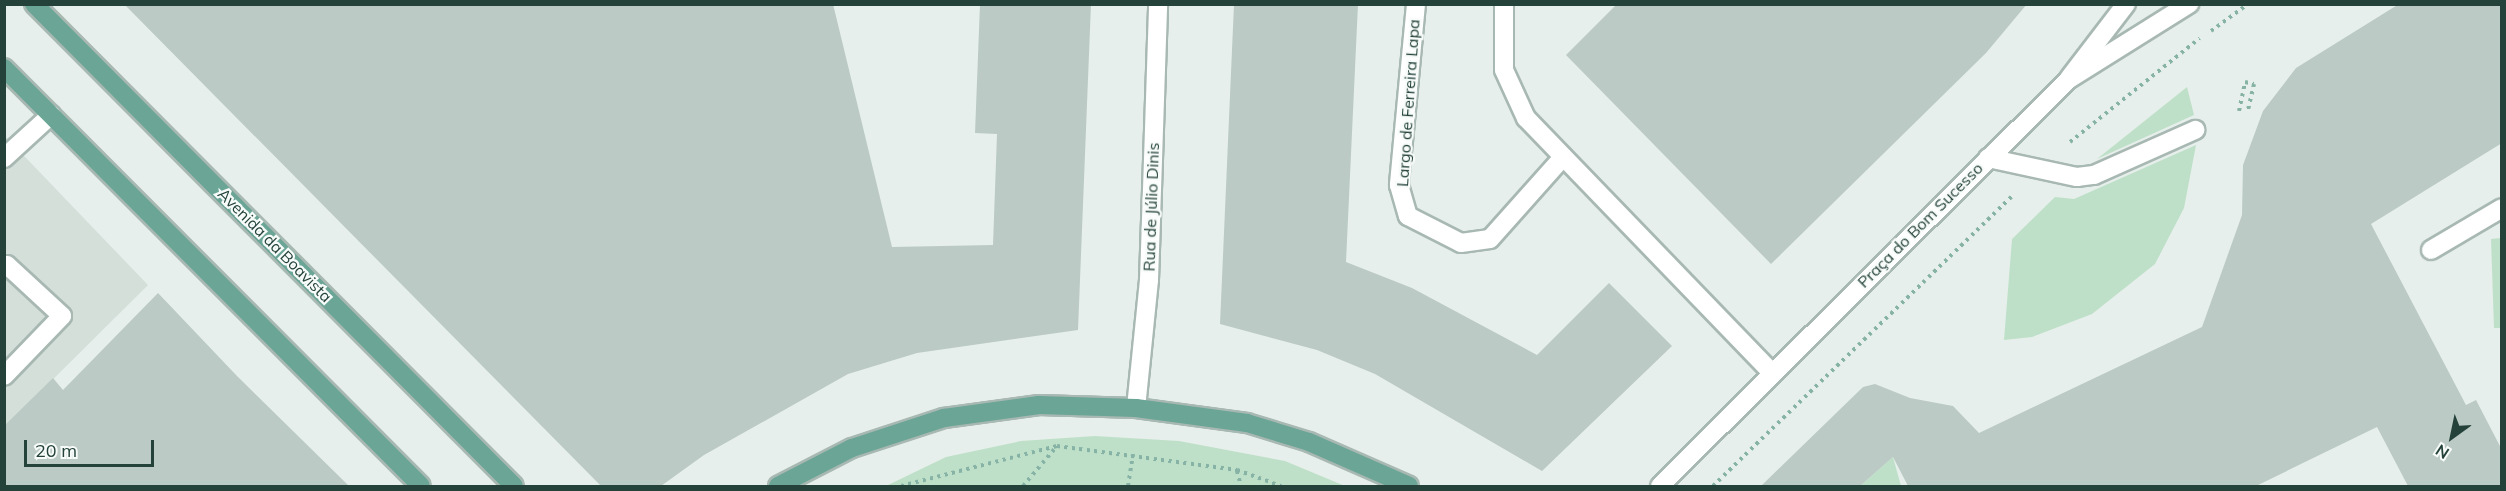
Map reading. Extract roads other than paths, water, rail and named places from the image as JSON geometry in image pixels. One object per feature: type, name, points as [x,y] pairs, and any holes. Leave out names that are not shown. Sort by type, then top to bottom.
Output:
[{"type":"main road","name":"Avenida da Boavista","points":[[34,4],[514,486]]},
{"type":"main road","name":"Rua de Júlio Dinis","points":[[1136,408],[1149,280],[1158,4]]},
{"type":"main road","name":"Largo de Ferreira Lapa","points":[[1416,4],[1399,185],[1408,216],[1461,243],[1490,239],[1563,157]]},
{"type":"main road","points":[[1504,4],[1504,70],[1526,118],[1771,372]]},
{"type":"main road","name":"Praça do Bom Sucesso","points":[[1660,486],[1771,372],[2069,79],[2126,4]]},
{"type":"main road","name":"Praça do Bom Sucesso","points":[[2069,79],[2189,4]]},
{"type":"main road","points":[[4,68],[421,486]]},
{"type":"main road","points":[[4,158],[51,115]]},
{"type":"main road","points":[[1988,158],[2039,170],[2094,175],[2195,130]]},
{"type":"main road","points":[[2431,250],[2502,208]]},
{"type":"main road","points":[[4,268],[8,265],[62,316],[4,376]]},
{"type":"main road","points":[[778,486],[852,448],[944,418],[1039,405],[1136,408],[1247,423],[1309,442],[1409,486]]}]
